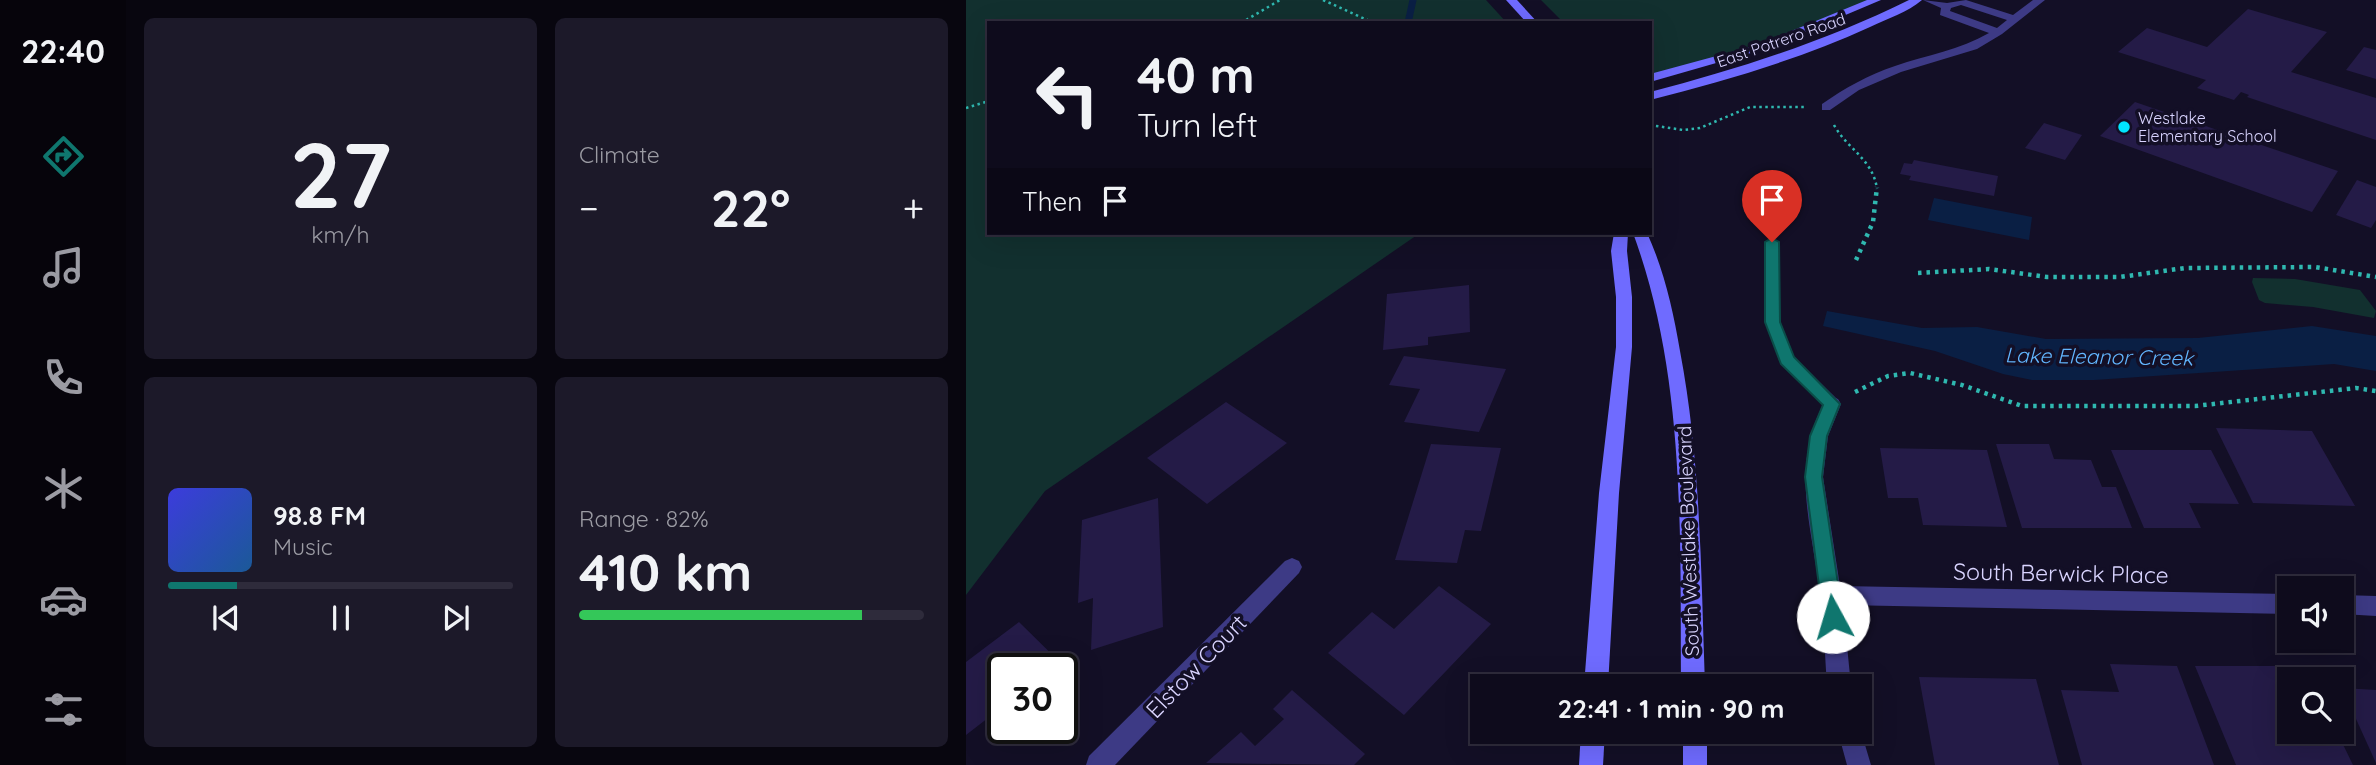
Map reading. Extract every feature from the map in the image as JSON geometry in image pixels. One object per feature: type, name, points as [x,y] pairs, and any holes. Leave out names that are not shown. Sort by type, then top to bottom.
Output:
[{"type":"main road","points":[[1511,0],[1531,21]]},
{"type":"main road","name":"East Potrero Road","points":[[1652,77],[1761,47],[1876,0]]},
{"type":"main road","name":"East Potrero Road","points":[[1652,95],[1740,73],[1815,47],[1855,31],[1917,0]]},
{"type":"main road","points":[[1597,674],[1609,493],[1624,347],[1624,297],[1619,251],[1621,235]]},
{"type":"main road","name":"South Westlake Boulevard","points":[[1641,235],[1660,291],[1687,448],[1693,674]]},
{"type":"main road","points":[[1591,765],[1592,744]]},
{"type":"main road","points":[[1695,744],[1695,765]]},
{"type":"street","points":[[1928,0],[1947,6],[1961,2],[2015,19]]},
{"type":"street","points":[[1826,107],[1855,87],[1897,69],[1954,54],[1998,32],[2040,0]]},
{"type":"street","points":[[1947,6],[1944,13],[1998,32]]},
{"type":"street","points":[[1832,404],[1819,436],[1813,477],[1831,595],[1838,674]]},
{"type":"street","name":"Elstow Court","points":[[1098,765],[1292,567]]},
{"type":"street","name":"South Berwick Place","points":[[1831,595],[2277,604]]},
{"type":"street","points":[[2354,605],[2376,606]]},
{"type":"street","points":[[1853,744],[1859,765]]},
{"type":"lane","points":[[1772,242],[1773,322],[1787,360],[1832,404]]},
{"type":"path","points":[[1244,21],[1280,0]]},
{"type":"path","points":[[1323,0],[1370,21]]},
{"type":"path","points":[[966,108],[987,102]]},
{"type":"path","points":[[1652,125],[1683,130],[1700,128],[1750,107],[1777,107]]},
{"type":"path","points":[[1826,107],[1839,135],[1863,157],[1875,178],[1880,196],[1877,218],[1856,260]]},
{"type":"path","points":[[1918,273],[1989,269],[2047,277],[2120,277],[2185,268],[2315,267],[2376,277]]},
{"type":"path","points":[[1832,404],[1888,376],[1910,373],[1962,385],[2022,406],[2195,406],[2356,388],[2376,391]]},
{"type":"green space","points":[[966,0],[1486,0],[1505,21],[987,21],[987,235],[1417,235],[1045,491],[966,595]]},
{"type":"green space","points":[[1541,0],[1876,0],[1807,30],[1652,77],[1652,21],[1562,21]]},
{"type":"green space","points":[[2253,278],[2295,279],[2360,290],[2376,311],[2374,318],[2313,307],[2265,303],[2259,300]]},
{"type":"water","points":[[1934,198],[2032,217],[2029,240],[1928,220]]},
{"type":"water","points":[[1827,311],[1922,328],[1977,327],[2046,339],[2198,338],[2312,326],[2376,336],[2376,371],[2334,364],[2094,380],[2032,380],[2003,374],[1935,351],[1823,326]]},
{"type":"building","points":[[2248,9],[2327,32],[2291,72],[2376,98],[2376,140],[2247,97],[2249,95],[2241,92],[2234,100],[2197,88],[2206,80],[2118,52],[2147,28],[2207,47]]},
{"type":"building","points":[[2364,47],[2376,50],[2376,79],[2346,70]]},
{"type":"building","points":[[2135,102],[2338,171],[2312,212],[2100,136]]},
{"type":"building","points":[[2044,123],[2082,135],[2065,160],[2025,148]]},
{"type":"building","points":[[1914,160],[1998,176],[1994,196],[1909,180],[1911,176],[1900,174],[1904,163],[1912,164]]},
{"type":"building","points":[[2357,180],[2376,187],[2376,220],[2371,228],[2336,215]]},
{"type":"building","points":[[1469,285],[1470,332],[1428,337],[1428,345],[1383,350],[1387,294]]},
{"type":"building","points":[[1404,356],[1506,369],[1479,432],[1404,422],[1420,389],[1389,385]]},
{"type":"building","points":[[1226,402],[1287,443],[1207,504],[1147,458]]},
{"type":"building","points":[[2216,428],[2312,431],[2355,506],[2253,503]]},
{"type":"building","points":[[1431,444],[1501,448],[1481,531],[1465,530],[1457,563],[1395,560]]},
{"type":"building","points":[[1996,444],[2049,444],[2054,459],[2091,460],[2102,487],[2116,487],[2132,528],[2022,528]]},
{"type":"building","points":[[1880,448],[1987,450],[2007,527],[1923,525],[1918,498],[1888,498]]},
{"type":"building","points":[[2111,450],[2211,450],[2239,504],[2189,503],[2201,528],[2144,528]]},
{"type":"building","points":[[1158,498],[1163,627],[1091,650],[1093,598],[1078,603],[1082,520]]},
{"type":"building","points":[[1439,586],[1491,624],[1404,715],[1328,653],[1372,612],[1394,629]]},
{"type":"building","points":[[1019,622],[1051,653],[987,653],[987,719],[966,735],[966,662]]},
{"type":"building","points":[[2110,664],[2177,666],[2214,765],[2082,765],[2061,690],[2119,692]]},
{"type":"building","points":[[2195,666],[2305,666],[2277,667],[2277,744],[2343,744],[2353,765],[2236,765]]},
{"type":"building","points":[[1919,677],[2036,679],[2059,765],[1935,765]]},
{"type":"building","points":[[2354,689],[2376,690],[2376,763],[2354,714]]},
{"type":"building","points":[[1292,690],[1365,754],[1354,765],[1206,763],[1241,732],[1255,746],[1284,719],[1273,709]]},
{"type":"waterway","name":"Lake Eleanor Creek","points":[[1408,21],[1413,0]]},
{"type":"place","name":"Westlake Elementary School","points":[[2124,127]]},
{"type":"route","points":[[1772,242],[1773,322],[1787,360],[1832,404],[1819,436],[1813,477],[1833,617]]}]
